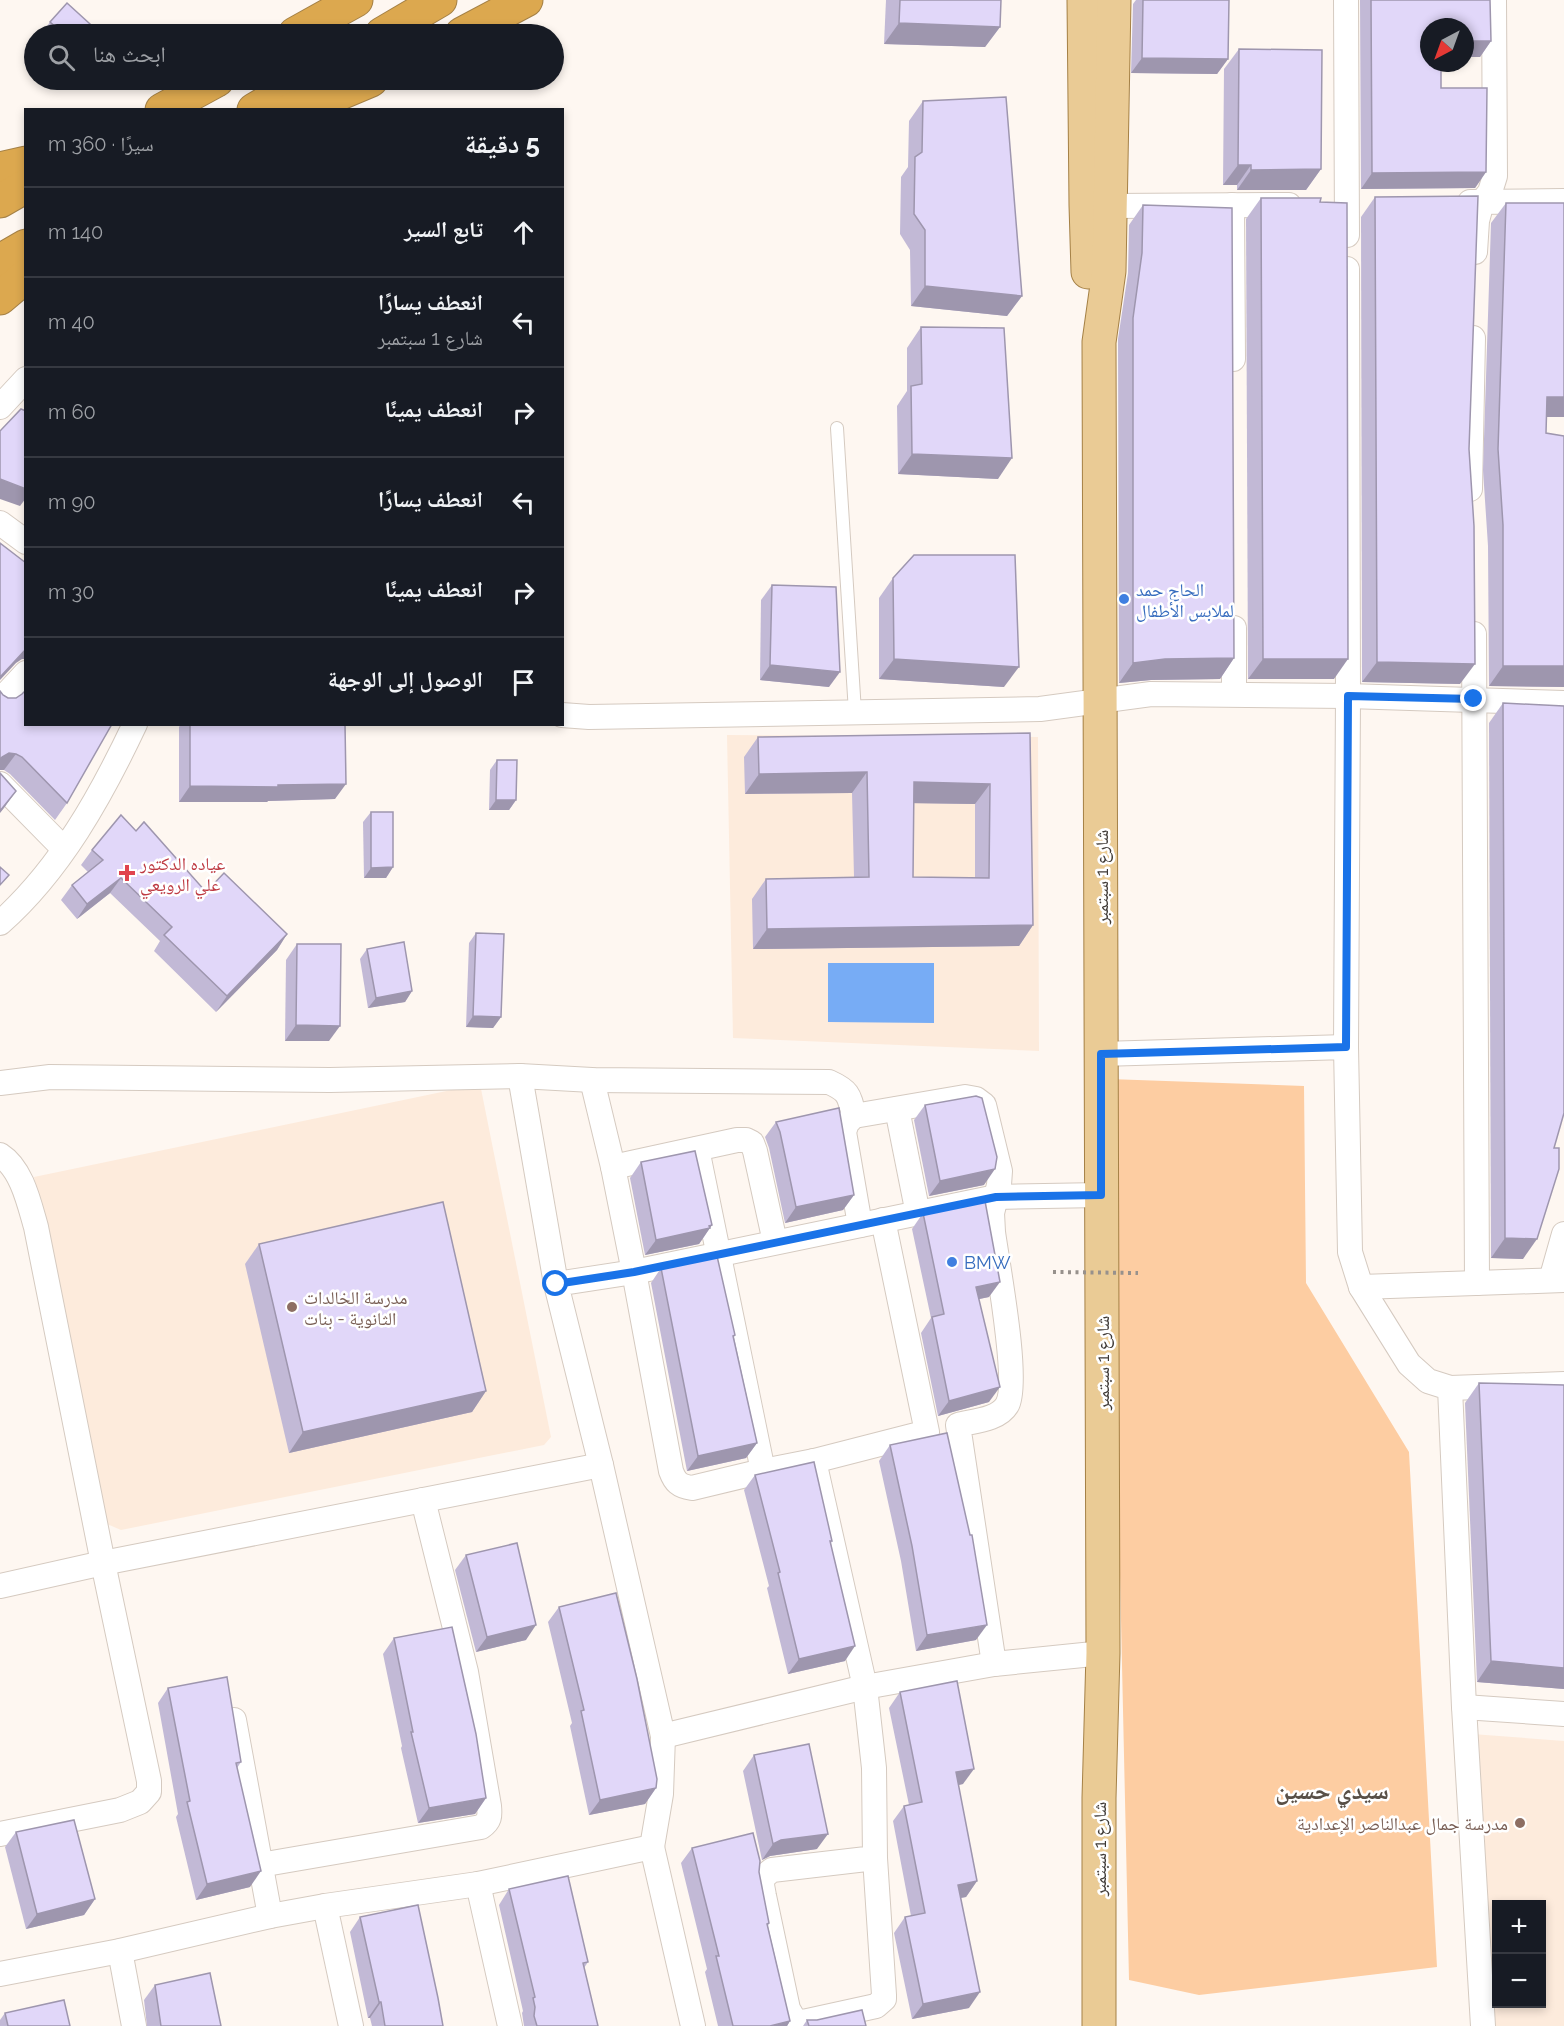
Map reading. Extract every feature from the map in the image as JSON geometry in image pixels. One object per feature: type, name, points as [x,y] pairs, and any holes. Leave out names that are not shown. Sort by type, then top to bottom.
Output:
[{"type":"highway","points":[[286,24],[318,0]]},
{"type":"highway","points":[[314,24],[356,0]]},
{"type":"highway","points":[[399,24],[440,0]]},
{"type":"highway","points":[[481,24],[526,0]]},
{"type":"highway","points":[[166,108],[198,90]]},
{"type":"highway","points":[[257,108],[288,90]]},
{"type":"highway","points":[[297,108],[347,90]]},
{"type":"highway","points":[[0,169],[24,163]]},
{"type":"highway","points":[[0,201],[24,187]]},
{"type":"highway","points":[[0,261],[24,247]]},
{"type":"highway","points":[[0,298],[24,278]]},
{"type":"main road","points":[[1084,0],[1088,269],[1089,289],[1099,342]]},
{"type":"main road","points":[[1099,342],[1108,271],[1114,0]]},
{"type":"main road","name":"شارع 1 سبتمبر","points":[[1099,342],[1103,1653],[1099,1798],[1099,2026]]},
{"type":"street","points":[[1346,0],[1338,204],[1348,696],[1346,1047],[1350,1252],[1362,1287],[1409,1364],[1428,1381],[1450,1388],[1564,1384]]},
{"type":"street","points":[[1474,274],[1477,221],[1482,202],[1490,192],[1495,176],[1494,0]]},
{"type":"street","points":[[1448,202],[1564,201]]},
{"type":"street","points":[[1110,206],[1338,204]]},
{"type":"street","points":[[1232,205],[1233,384]]},
{"type":"street","points":[[1472,514],[1469,470],[1473,320]]},
{"type":"street","points":[[0,407],[24,382]]},
{"type":"street","points":[[0,523],[24,541]]},
{"type":"street","points":[[1234,610],[1234,694]]},
{"type":"street","points":[[1474,617],[1477,1283]]},
{"type":"street","points":[[0,701],[24,675]]},
{"type":"street","points":[[564,715],[589,717],[1040,709],[1150,694],[1348,696],[1564,703]]},
{"type":"street","points":[[0,923],[24,902],[64,849],[111,775],[134,726]]},
{"type":"street","points":[[0,784],[64,849]]},
{"type":"street","points":[[1101,1054],[1346,1047]]},
{"type":"street","points":[[520,1076],[556,1284],[601,1465],[663,1736],[661,1794],[652,1847],[693,2026]]},
{"type":"street","points":[[0,1083],[50,1077],[330,1080],[520,1076],[592,1080],[829,1082],[844,1089],[851,1101],[854,1116]]},
{"type":"street","points":[[592,1080],[613,1167],[634,1272],[670,1471],[674,1480],[682,1487],[692,1488],[814,1461],[996,1415],[1008,1404],[1012,1387],[1011,1357],[992,1213],[1000,1171],[984,1105],[976,1099],[965,1097],[854,1116],[847,1123],[844,1132],[872,1223],[927,1432]]},
{"type":"street","points":[[897,1109],[918,1214]]},
{"type":"street","points":[[613,1167],[737,1140],[752,1143],[774,1242]]},
{"type":"street","points":[[697,1149],[763,1471]]},
{"type":"street","points":[[0,1155],[16,1173],[27,1196],[36,1227],[149,1781],[149,1792],[140,1802],[120,1810],[0,1834]]},
{"type":"street","points":[[556,1284],[634,1272],[719,1252],[996,1197],[1101,1195]]},
{"type":"street","points":[[1362,1287],[1557,1280],[1564,1234]]},
{"type":"street","points":[[1450,1388],[1464,1707],[1483,2026]]},
{"type":"street","points":[[958,1425],[994,1664]]},
{"type":"street","points":[[814,1461],[865,1687],[874,1768],[875,1858],[884,1999],[876,2006],[803,2022],[795,2021],[788,2009],[764,1896],[763,1877],[772,1870],[875,1858]]},
{"type":"street","points":[[0,1586],[103,1563],[601,1465]]},
{"type":"street","points":[[260,1865],[481,1827],[488,1822],[489,1806],[466,1672],[423,1500]]},
{"type":"street","points":[[663,1736],[865,1687],[994,1664],[1103,1653]]},
{"type":"street","points":[[1464,1707],[1564,1714]]},
{"type":"street","points":[[234,1720],[270,1916]]},
{"type":"street","points":[[0,1974],[120,1951],[270,1916],[478,1884],[652,1847]]},
{"type":"street","points":[[478,1884],[510,2026]]},
{"type":"street","points":[[325,1906],[351,2026]]},
{"type":"street","points":[[120,1951],[134,2026]]},
{"type":"lane","points":[[837,428],[855,712]]},
{"type":"path","points":[[1053,1272],[1138,1273]]},
{"type":"shaded area","points":[[727,735],[1038,737],[1039,1051],[733,1038]]},
{"type":"shaded area","points":[[1109,1079],[1304,1086],[1306,1283],[1409,1452],[1437,1967],[1199,1995],[1129,1980]]},
{"type":"shaded area","name":"مدرسة الخالدات الثانوية - بنات","points":[[480,1084],[551,1437],[544,1445],[121,1530],[107,1524],[100,1514],[34,1177]]},
{"type":"shaded area","name":"مدرسة جمال عبدالناصر الإعدادية","points":[[1472,1734],[1564,1741],[1564,2026],[1486,2026]]},
{"type":"water","points":[[828,963],[934,963],[934,1023],[828,1022]]},
{"type":"building","points":[[900,0],[1001,0],[1000,27],[899,23]]},
{"type":"building","points":[[1143,0],[1229,0],[1228,59],[1142,58]]},
{"type":"building","points":[[1371,0],[1490,0],[1491,41],[1474,41],[1474,18],[1420,18],[1420,72],[1441,72],[1441,88],[1487,88],[1486,172],[1372,173]]},
{"type":"building","points":[[67,3],[90,24],[52,24],[50,22]]},
{"type":"building","points":[[1239,49],[1322,50],[1321,169],[1251,170],[1251,165],[1238,165]]},
{"type":"building","points":[[1006,97],[1022,296],[925,286],[925,230],[914,214],[915,157],[922,152],[923,101]]},
{"type":"building","points":[[1478,196],[1469,449],[1474,526],[1475,664],[1377,662],[1375,197]]},
{"type":"building","points":[[1261,198],[1321,198],[1320,202],[1347,203],[1348,659],[1263,659]]},
{"type":"building","points":[[1506,203],[1564,203],[1564,397],[1547,397],[1546,433],[1564,436],[1564,666],[1503,666],[1503,525],[1498,449]]},
{"type":"building","points":[[1143,205],[1232,208],[1234,658],[1165,659],[1133,663],[1133,318],[1142,253]]},
{"type":"building","points":[[921,327],[1004,328],[1012,458],[912,454],[911,386],[922,384]]},
{"type":"building","points":[[21,409],[24,410],[24,488],[0,479],[0,431]]},
{"type":"building","points":[[0,543],[24,561],[24,651],[0,677]]},
{"type":"building","points":[[914,555],[1015,555],[1019,667],[894,659],[893,578]]},
{"type":"building","points":[[772,585],[836,587],[840,672],[770,665]]},
{"type":"building","points":[[0,691],[8,698],[16,698],[24,692],[24,726],[111,726],[67,803],[22,757],[9,753],[0,760]]},
{"type":"building","points":[[1503,703],[1564,706],[1564,1113],[1554,1148],[1559,1148],[1559,1169],[1537,1239],[1505,1238]]},
{"type":"building","points":[[190,726],[345,726],[346,784],[278,785],[278,787],[190,786]]},
{"type":"building","points":[[1030,733],[1033,925],[767,929],[766,879],[869,877],[867,772],[759,774],[758,737]],"holes":[[[914,782],[990,784],[989,878],[913,877]]]},
{"type":"building","points":[[497,760],[517,760],[516,800],[496,800]]},
{"type":"building","points":[[0,773],[16,791],[0,811]]},
{"type":"building","points":[[371,812],[393,812],[393,867],[371,868]]},
{"type":"building","points":[[121,815],[136,831],[144,822],[206,892],[224,873],[287,934],[227,996],[164,935],[172,927],[121,878],[87,904],[72,885],[103,860],[92,850]]},
{"type":"building","points":[[0,867],[9,875],[0,885]]},
{"type":"building","points":[[476,933],[504,934],[501,1017],[473,1016]]},
{"type":"building","points":[[404,942],[412,991],[376,998],[367,949]]},
{"type":"building","points":[[297,944],[341,944],[340,1026],[296,1025]]},
{"type":"building","points":[[976,1096],[982,1098],[997,1157],[995,1169],[940,1181],[925,1105]]},
{"type":"building","points":[[839,1108],[854,1195],[796,1207],[776,1122]]},
{"type":"building","points":[[695,1151],[712,1225],[709,1226],[710,1228],[656,1240],[641,1162]]},
{"type":"building","points":[[985,1201],[1000,1282],[976,1287],[1000,1387],[949,1401],[932,1317],[944,1314],[923,1213]]},
{"type":"building","points":[[443,1202],[486,1391],[303,1432],[259,1244]]},
{"type":"building","points":[[717,1256],[757,1443],[698,1456],[661,1268]]},
{"type":"building","points":[[1479,1383],[1564,1385],[1564,1668],[1491,1661]]},
{"type":"building","points":[[947,1433],[970,1535],[972,1535],[987,1625],[927,1635],[912,1546],[890,1445]]},
{"type":"building","points":[[814,1462],[855,1646],[799,1659],[755,1475]]},
{"type":"building","points":[[517,1543],[536,1625],[487,1637],[466,1555]]},
{"type":"building","points":[[616,1593],[637,1679],[657,1779],[656,1788],[600,1800],[581,1711],[584,1710],[559,1607]]},
{"type":"building","points":[[452,1627],[476,1734],[486,1798],[429,1808],[411,1732],[413,1732],[394,1638]]},
{"type":"building","points":[[227,1677],[241,1762],[236,1763],[261,1871],[207,1884],[187,1802],[190,1801],[168,1688]]},
{"type":"building","points":[[957,1681],[974,1769],[956,1772],[977,1881],[958,1885],[980,1992],[923,2004],[905,1917],[925,1913],[904,1806],[922,1802],[900,1692]]},
{"type":"building","points":[[809,1744],[828,1834],[781,1840],[773,1844],[754,1755]]},
{"type":"building","points":[[74,1820],[95,1899],[37,1914],[16,1832]]},
{"type":"building","points":[[753,1833],[760,1861],[759,1872],[769,1923],[767,1924],[790,2021],[770,2026],[733,2026],[716,1956],[719,1956],[692,1848]]},
{"type":"building","points":[[568,1876],[588,1962],[583,1963],[598,2026],[537,2026],[534,2016],[533,1998],[535,1997],[509,1889]]},
{"type":"building","points":[[418,1905],[443,2026],[385,2026],[360,1917]]},
{"type":"building","points":[[210,1973],[221,2026],[161,2026],[155,1985]]},
{"type":"building","points":[[64,2000],[70,2026],[8,2026],[5,2013]]},
{"type":"building","points":[[862,2010],[866,2026],[809,2026],[807,2020],[817,2020]]},
{"type":"place","name":"الحاج حمد لملابس الأطفال","points":[[1124,599]]},
{"type":"place","name":"عياده الدكتور علي الرويعي","points":[[127,873]]},
{"type":"place","name":"BMW","points":[[952,1262]]},
{"type":"place","name":"مدرسة الخالدات الثانوية - بنات","points":[[292,1307]]},
{"type":"place","name":"مدرسة جمال عبدالناصر الإعدادية","points":[[1520,1823]]},
{"type":"district","name":"سيدي حسين","points":[[1332,1790]]},
{"type":"route","points":[[556,1284],[634,1272],[719,1252],[996,1197],[1101,1195],[1101,1054],[1346,1047],[1348,696],[1474,699]]}]
